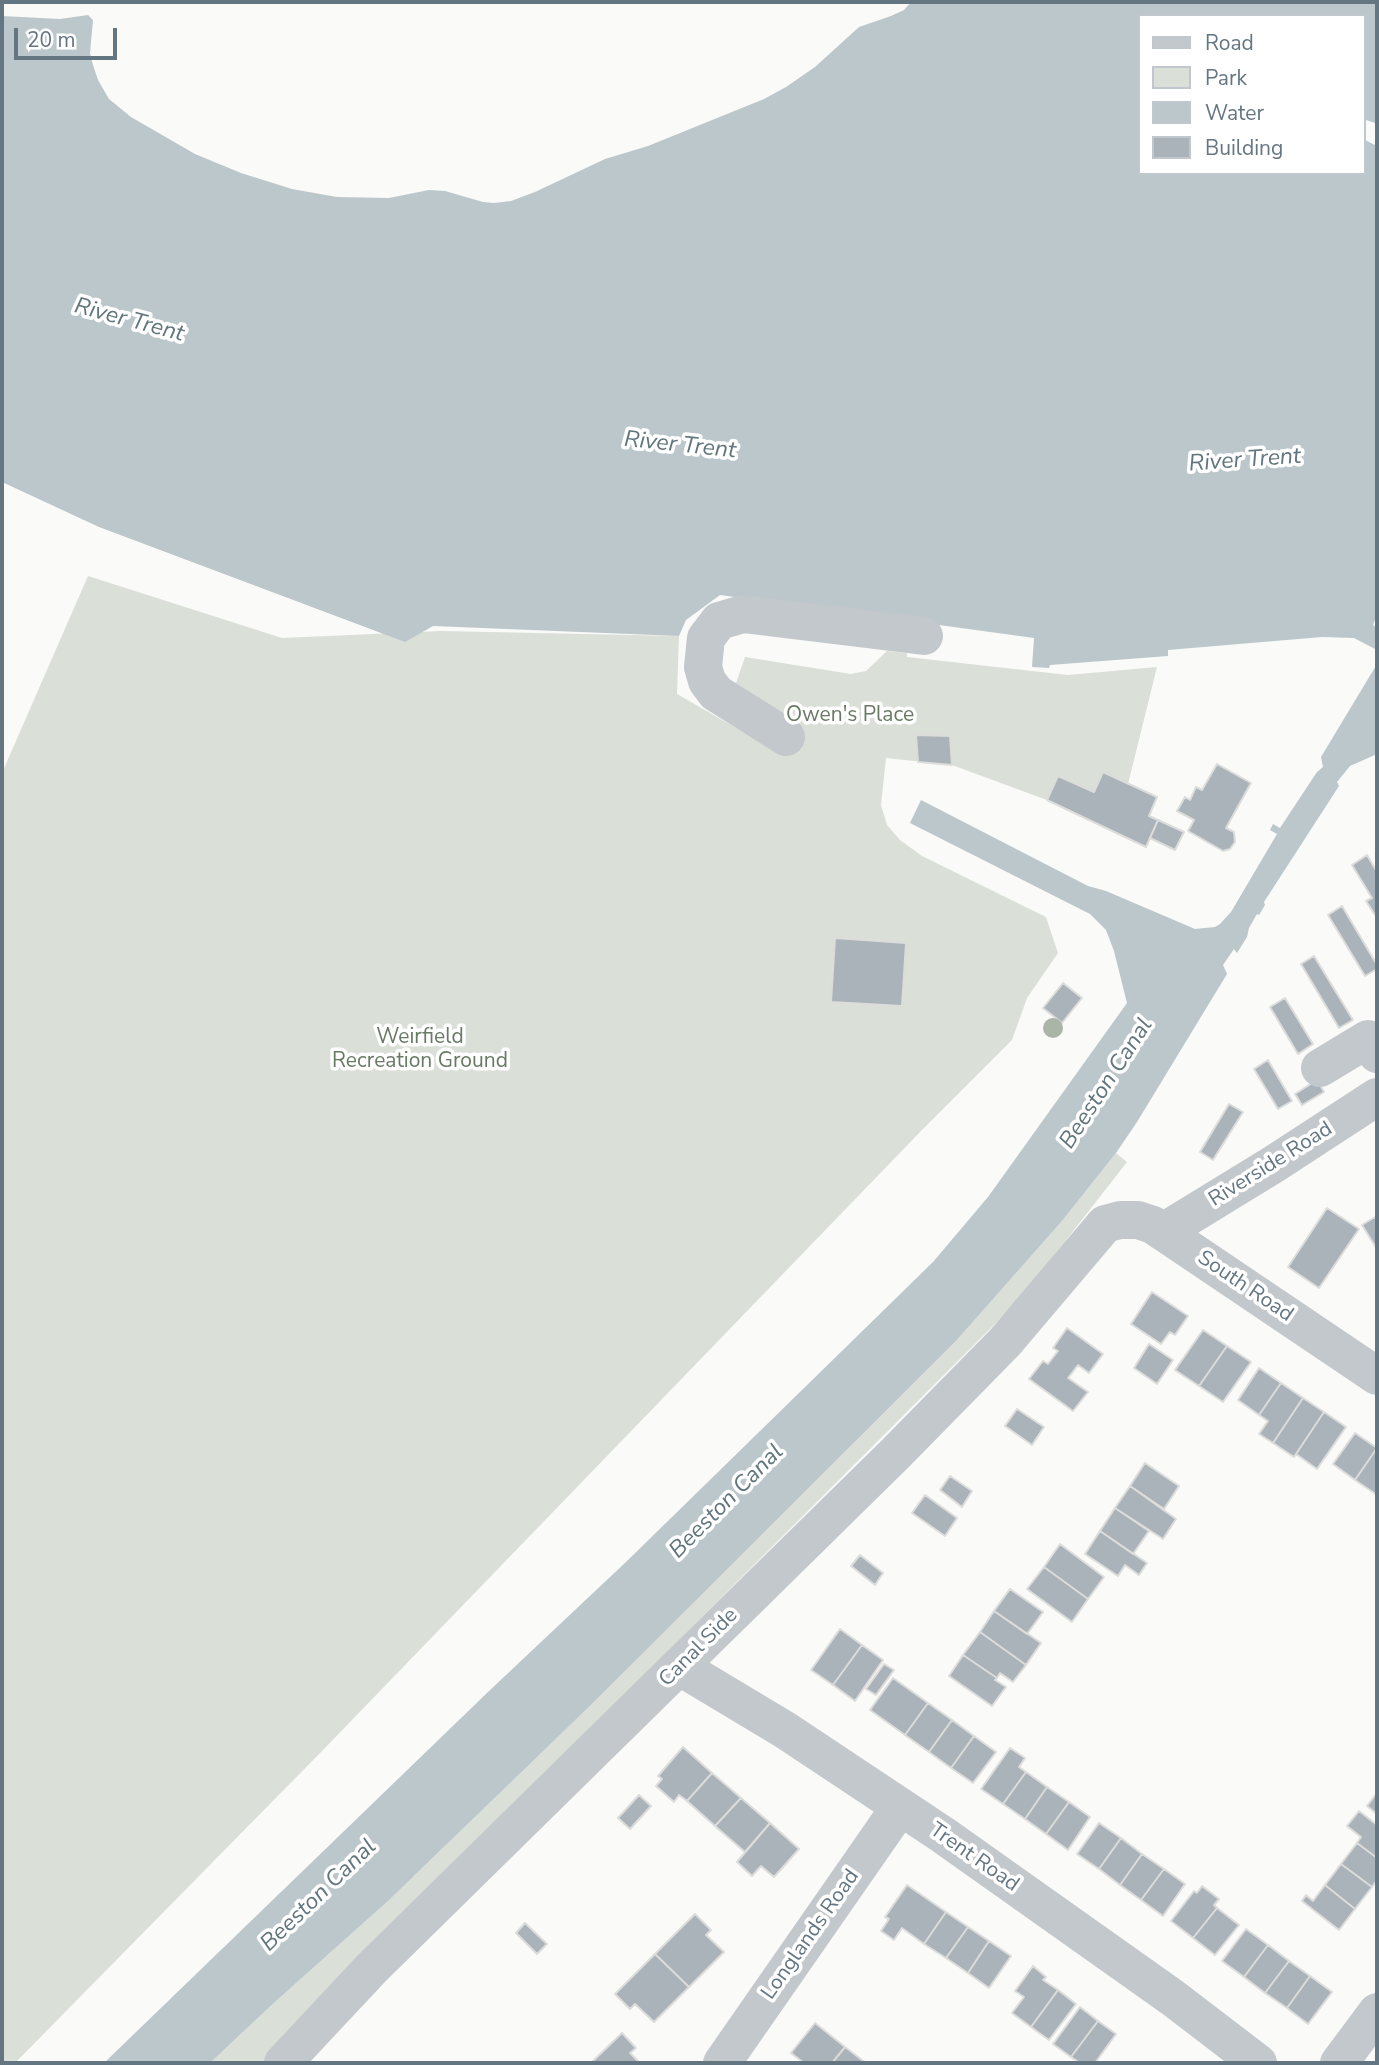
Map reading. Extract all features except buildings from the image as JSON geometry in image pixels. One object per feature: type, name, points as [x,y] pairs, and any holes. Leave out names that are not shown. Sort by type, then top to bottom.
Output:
[{"type":"street","points":[[786,737],[716,693],[707,681],[703,667],[706,638],[719,621],[743,614],[924,636]]},
{"type":"street","points":[[1320,1068],[1368,1039],[1377,1054]]},
{"type":"street","name":"Riverside Road","points":[[1163,1232],[1377,1097]]},
{"type":"street","name":"South Road","points":[[1105,1224],[1120,1220],[1138,1220],[1153,1225],[1377,1376]]},
{"type":"street","name":"Canal Side","points":[[283,2063],[371,1969],[896,1453],[1004,1342],[1105,1224]]},
{"type":"street","name":"Trent Road","points":[[680,1667],[785,1730],[943,1835],[1258,2063]]},
{"type":"street","name":"Longlands Road","points":[[722,2063],[900,1807]]},
{"type":"street","points":[[1339,2063],[1377,2012]]},
{"type":"green space","name":"Weirfield Recreation Ground","points":[[88,576],[282,638],[441,631],[679,636],[677,694],[778,752],[734,689],[745,657],[851,674],[866,671],[887,651],[907,653],[907,657],[1068,675],[1157,667],[1128,784],[1103,772],[1094,792],[1058,776],[1047,800],[952,765],[886,758],[881,805],[887,825],[900,840],[922,856],[1046,917],[1058,953],[1027,998],[1012,1040],[323,1750],[15,2063],[2,2063],[2,773]]},
{"type":"green space","points":[[1116,1153],[1127,1162],[1035,1280],[993,1326],[442,1877],[262,2063],[210,2063],[387,1902],[593,1703],[956,1341],[1062,1221]]},
{"type":"water","name":"River Trent","points":[[911,2],[1377,3],[1375,123],[1365,120],[1365,14],[1138,14],[1138,175],[1365,175],[1365,140],[1377,146],[1377,614],[1373,625],[1377,628],[1377,650],[1354,638],[1322,637],[1168,650],[1168,656],[1050,665],[1049,668],[1032,667],[1034,638],[720,595],[686,620],[679,636],[433,626],[405,642],[99,527],[2,482],[2,16],[60,19],[88,15],[93,20],[90,53],[93,65],[109,99],[131,117],[195,154],[241,173],[292,189],[337,197],[389,198],[429,190],[445,191],[494,203],[511,201],[535,192],[605,159],[648,146],[764,99],[815,67],[859,27],[904,10]]},
{"type":"water","name":"Beeston Canal","points":[[1377,664],[1377,754],[1350,766],[1337,782],[1339,786],[1264,902],[1265,905],[1249,928],[1247,937],[1237,953],[1234,949],[1223,965],[1227,974],[1116,1153],[1062,1221],[956,1341],[593,1703],[387,1902],[210,2063],[104,2063],[627,1561],[933,1262],[988,1197],[1127,1003],[1106,930],[1090,914],[910,823],[921,800],[1088,886],[1195,929],[1215,927],[1231,912],[1277,834],[1270,830],[1273,824],[1280,828],[1323,767],[1321,757]]},
{"type":"park label","name":"Owen's Place","points":[[850,716]]}]
